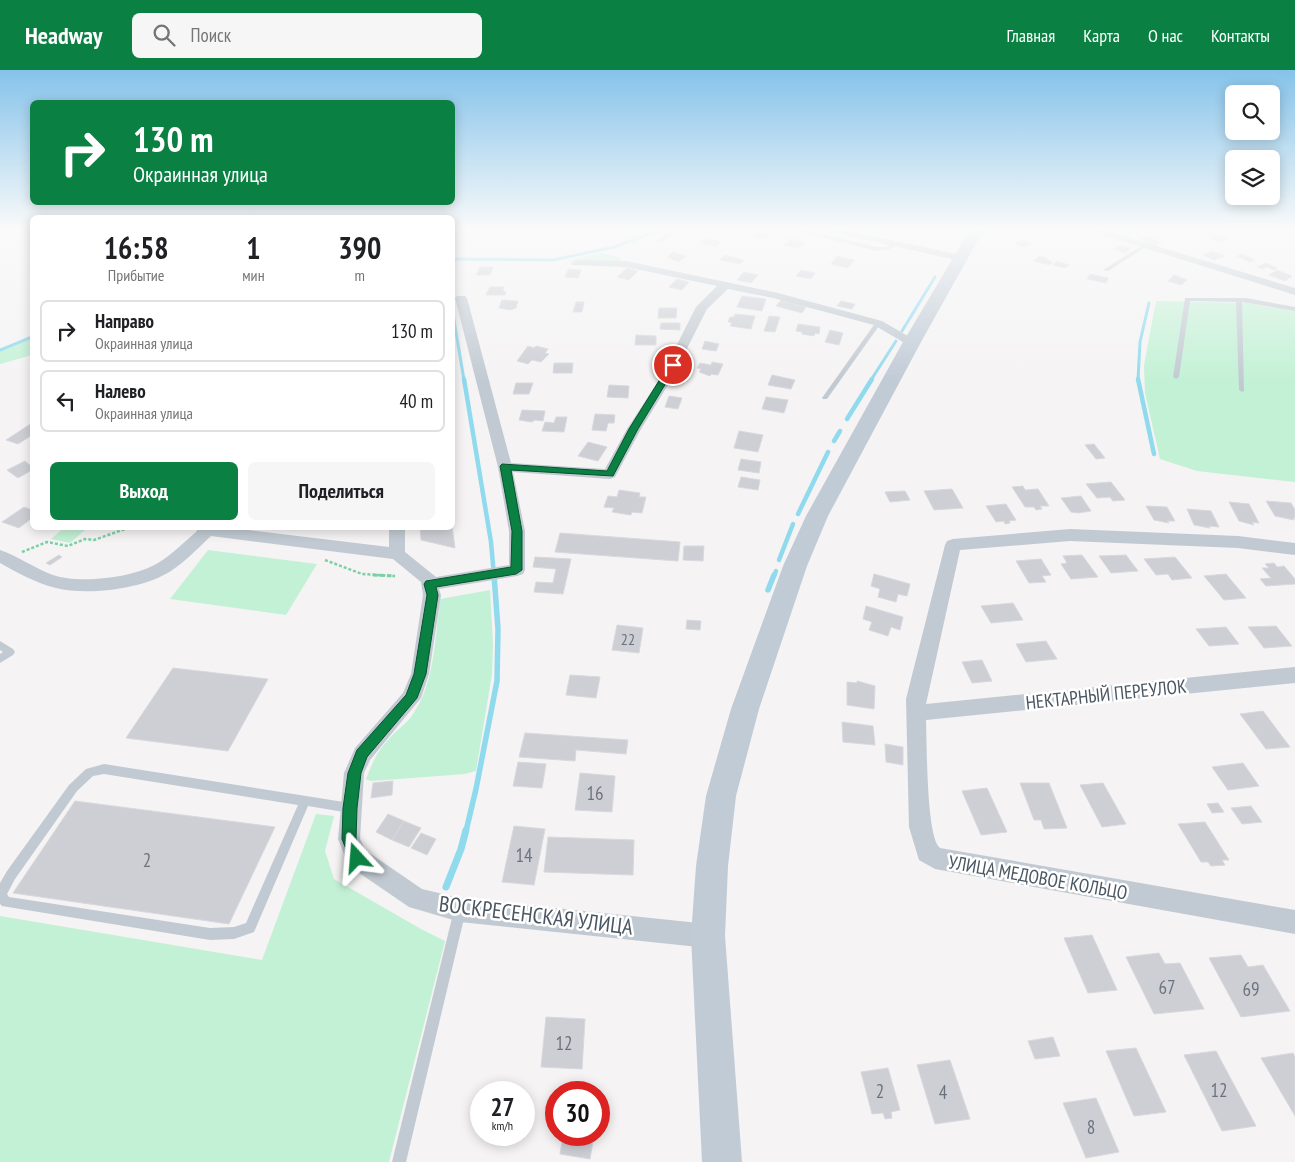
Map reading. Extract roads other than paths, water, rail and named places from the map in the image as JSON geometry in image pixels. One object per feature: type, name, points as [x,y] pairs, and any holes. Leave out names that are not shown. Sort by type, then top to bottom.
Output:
[{"type":"main road","points":[[722,1162],[708,936],[712,866],[722,796],[745,709],[795,566],[817,516],[948,280]]},
{"type":"street","points":[[701,280],[774,295],[878,323],[912,342]]},
{"type":"street","points":[[1253,280],[1295,292]]},
{"type":"street","points":[[505,466],[610,474],[634,429],[665,380],[702,307],[725,285]]},
{"type":"street","points":[[214,530],[397,554],[429,579],[430,584],[516,570],[517,531],[505,466],[461,298]]},
{"type":"street","points":[[3,558],[56,582],[92,585],[112,583],[141,578],[158,571],[205,530]]},
{"type":"street","points":[[397,530],[397,554]]},
{"type":"street","name":"УЛИЦА МЕДОВОЕ КОЛЬЦО","points":[[1295,549],[1238,542],[1070,535],[953,545],[916,699],[920,827],[927,852],[935,858],[1295,922]]},
{"type":"street","name":"ВОСКРЕСЕНСКАЯ УЛИЦА","points":[[430,584],[432,595],[420,674],[411,698],[362,754],[354,773],[349,839],[357,858],[417,899],[460,910],[708,936]]},
{"type":"street","name":"НЕКТАРНЫЙ ПЕРЕУЛОК","points":[[917,713],[1295,675]]},
{"type":"lane","points":[[1176,377],[1187,299],[1239,300],[1295,309]]},
{"type":"lane","points":[[1239,300],[1242,390]]},
{"type":"lane","points":[[825,398],[878,323]]},
{"type":"lane","points":[[0,645],[10,652],[0,659]]},
{"type":"lane","points":[[304,802],[250,928],[234,934],[210,934],[6,902],[0,895],[11,875],[73,788],[90,772],[104,769],[350,808]]},
{"type":"lane","points":[[399,1162],[460,910]]},
{"type":"waterway","points":[[902,331],[933,280]]},
{"type":"waterway","points":[[1138,379],[1140,342],[1149,303]]},
{"type":"waterway","points":[[455,326],[464,380]]},
{"type":"waterway","points":[[0,350],[30,338]]},
{"type":"waterway","points":[[871,380],[896,341]]},
{"type":"waterway","points":[[464,379],[491,542],[494,576]]},
{"type":"waterway","points":[[847,419],[872,379]]},
{"type":"waterway","points":[[1138,379],[1154,454]]},
{"type":"waterway","points":[[834,441],[840,431]]},
{"type":"waterway","points":[[798,514],[828,452]]},
{"type":"waterway","points":[[779,560],[793,524]]},
{"type":"waterway","points":[[774,576],[776,571]]},
{"type":"waterway","points":[[466,831],[497,681],[498,629],[494,575]]},
{"type":"waterway","points":[[768,590],[774,575]]},
{"type":"waterway","points":[[446,887],[461,849],[466,830]]}]
